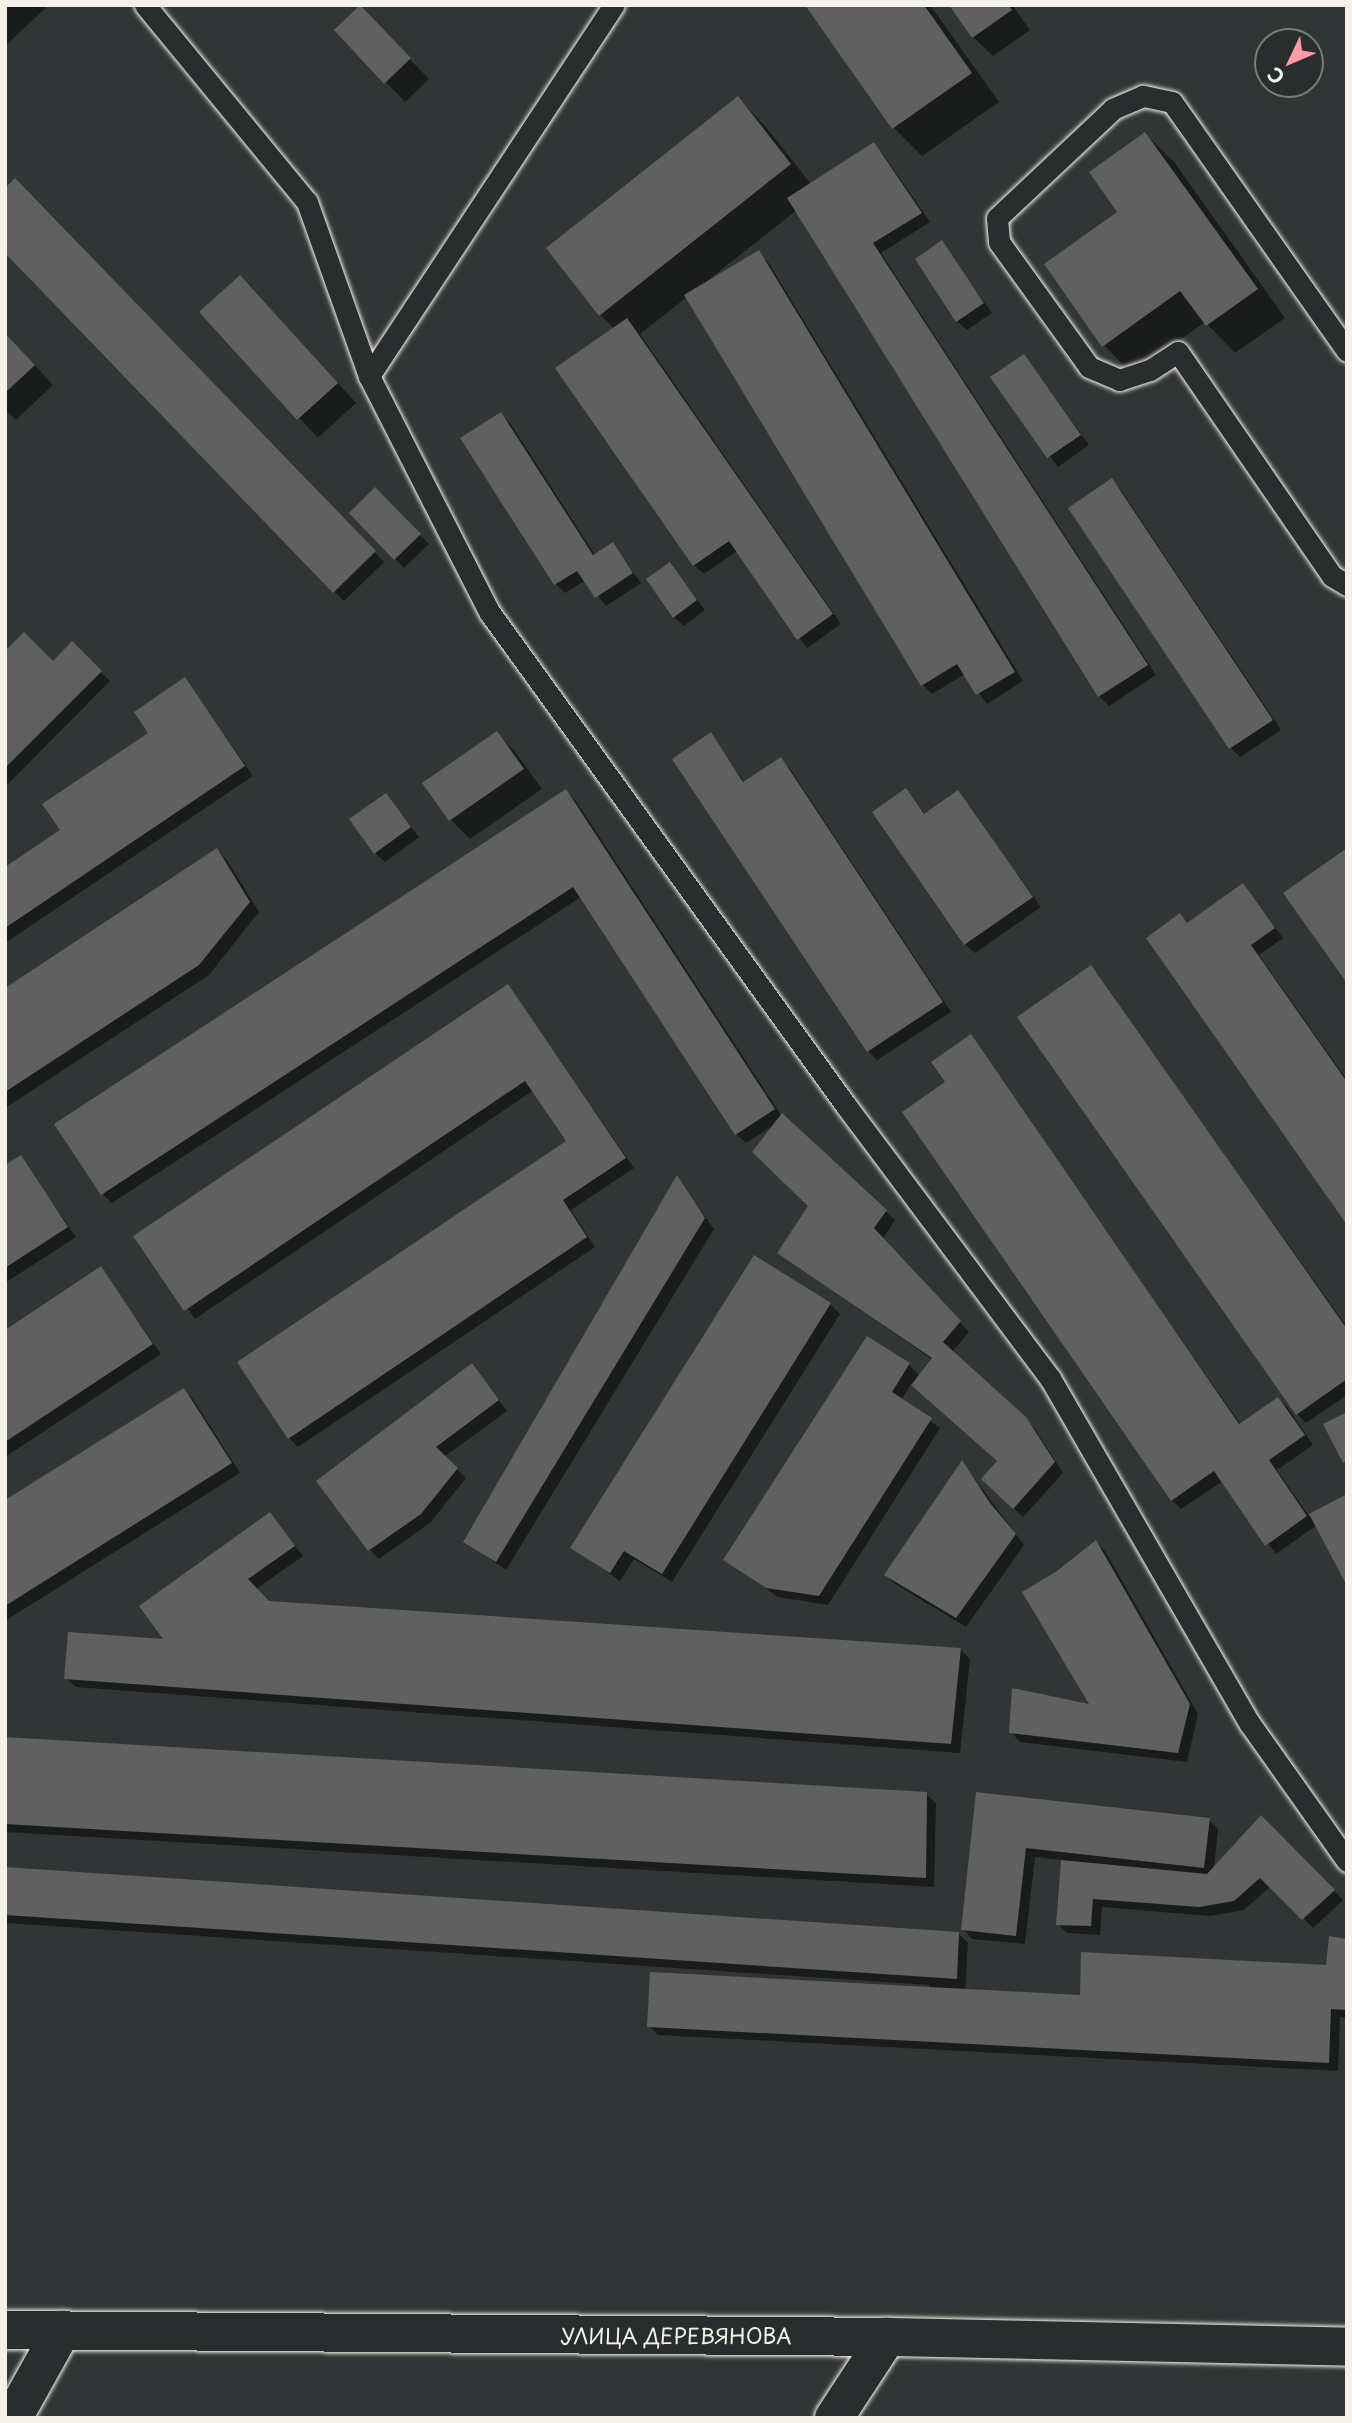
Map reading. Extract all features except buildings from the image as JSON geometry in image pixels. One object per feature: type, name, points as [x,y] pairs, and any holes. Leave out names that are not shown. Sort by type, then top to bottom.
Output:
[{"type":"street","name":"УЛИЦА ДЕРЕВЯНОВА","points":[[5,2330],[887,2337],[1347,2347]]},
{"type":"street","points":[[13,2418],[62,2330]]},
{"type":"street","points":[[834,2418],[887,2337]]},
{"type":"lane","points":[[145,5],[307,202],[369,376],[491,613],[830,1085],[1050,1378],[1250,1724],[1347,1861]]},
{"type":"lane","points":[[369,376],[614,5]]},
{"type":"lane","points":[[1347,351],[1172,102],[1143,96],[1113,109],[997,218],[999,242],[1089,367],[1119,380],[1150,370],[1178,352],[1332,576],[1347,585]]}]
